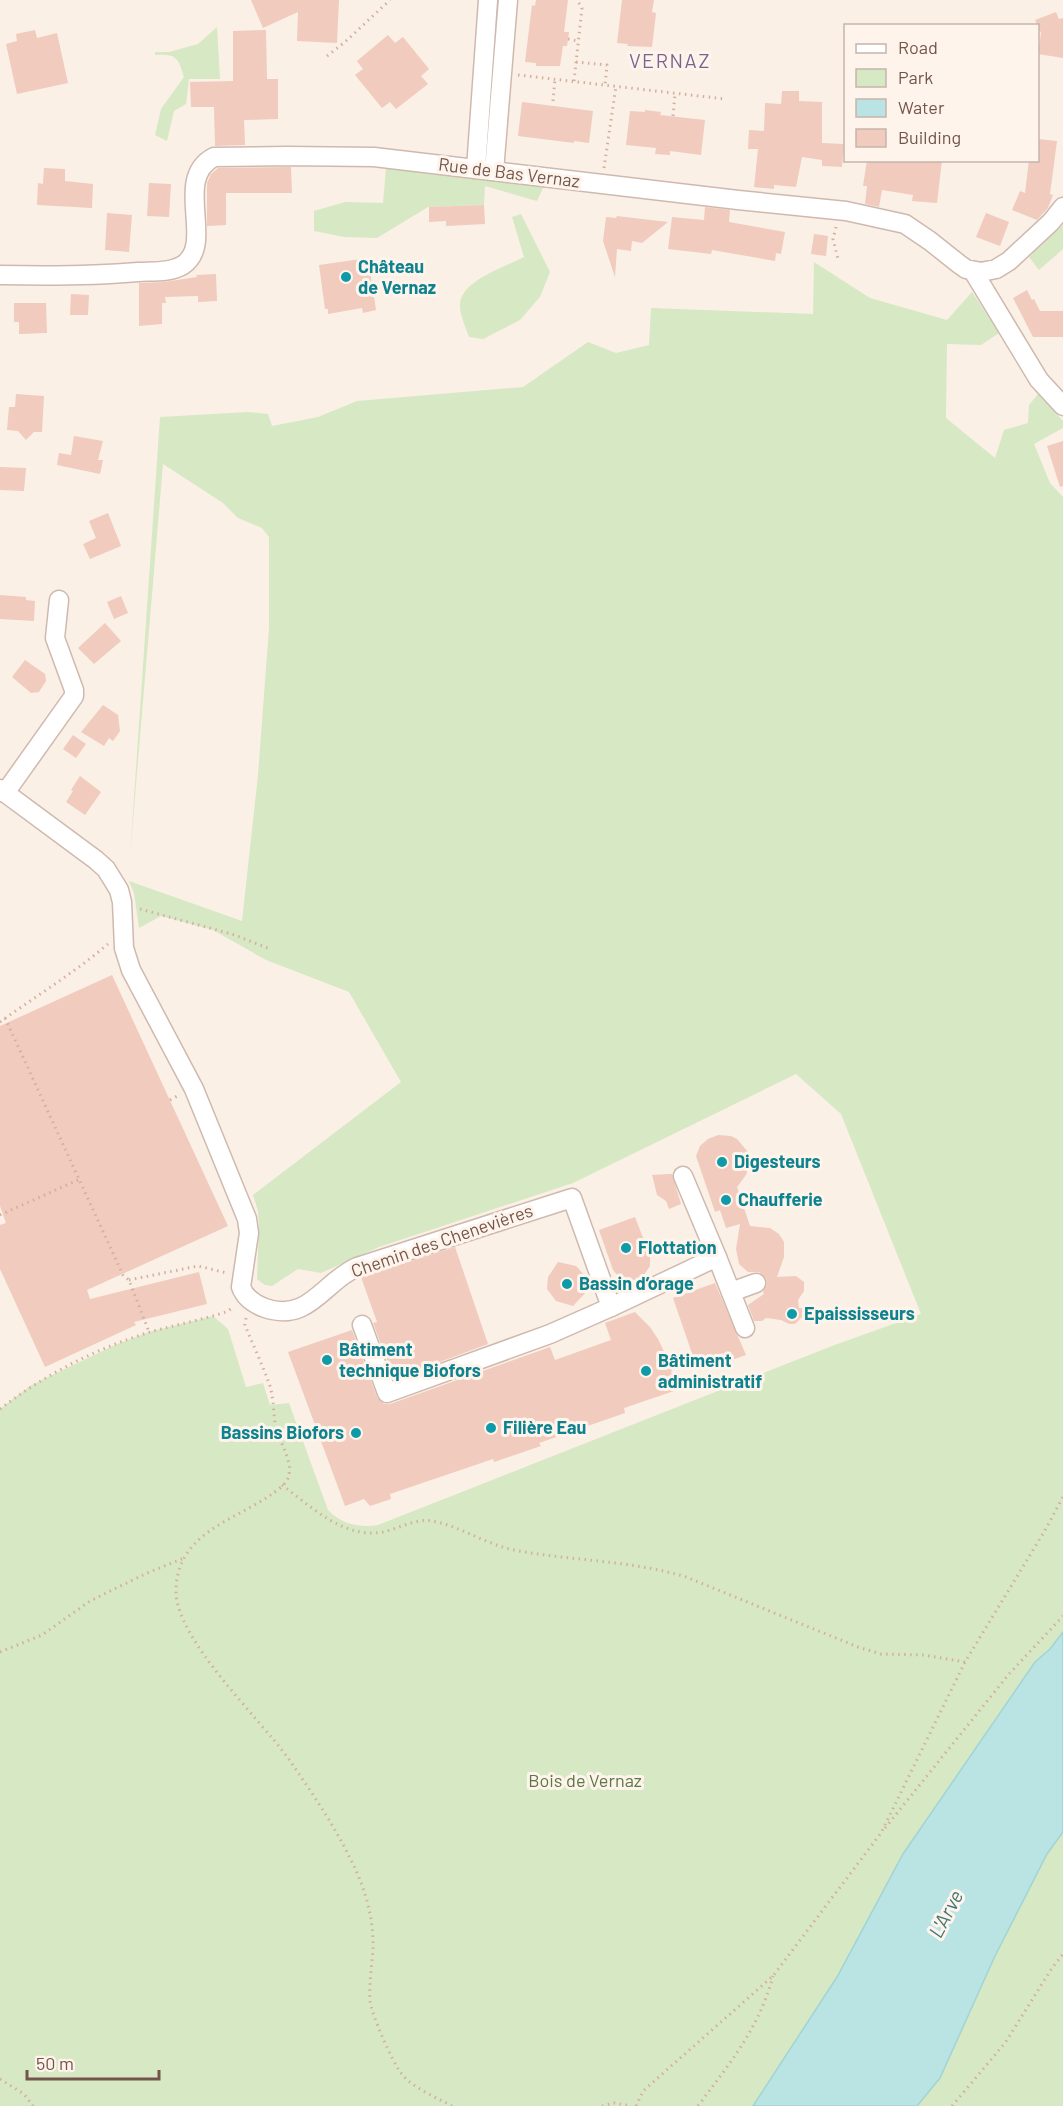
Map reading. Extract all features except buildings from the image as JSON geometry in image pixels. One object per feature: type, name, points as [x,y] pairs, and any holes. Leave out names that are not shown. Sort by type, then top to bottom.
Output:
[{"type":"street","points":[[485,170],[488,0]]},
{"type":"street","points":[[485,170],[502,73],[508,0]]},
{"type":"street","name":"Rue de Bas Vernaz","points":[[0,275],[76,277],[168,270],[182,265],[191,256],[195,243],[196,177],[205,164],[214,158],[357,156],[840,210],[889,219],[905,224],[959,264],[973,271]]},
{"type":"street","points":[[973,271],[996,269],[1009,261],[1051,222],[1063,207]]},
{"type":"street","points":[[973,271],[1039,380],[1063,406]]},
{"type":"street","points":[[59,600],[55,638],[74,690],[74,696],[2,791],[96,860],[113,880],[122,902],[124,948],[131,970],[194,1089],[245,1210],[249,1233],[241,1287],[248,1298]]},
{"type":"street","points":[[683,1176],[745,1328]]},
{"type":"street","name":"Chemin des Chenevières","points":[[248,1298],[273,1310],[288,1311],[303,1307],[317,1298],[339,1276],[357,1267],[572,1197],[611,1307]]},
{"type":"street","points":[[362,1324],[387,1394],[550,1334],[717,1257]]},
{"type":"street","points":[[731,1292],[756,1283]]},
{"type":"path","points":[[327,56],[390,0]]},
{"type":"path","points":[[574,81],[582,8],[577,0]]},
{"type":"path","points":[[568,39],[579,41]]},
{"type":"path","points":[[576,62],[608,65],[605,85]]},
{"type":"path","points":[[502,73],[725,99]]},
{"type":"path","points":[[553,101],[555,79]]},
{"type":"path","points":[[602,184],[616,86]]},
{"type":"path","points":[[672,116],[675,93]]},
{"type":"path","points":[[838,259],[832,239],[840,210]]},
{"type":"path","points":[[122,902],[148,912],[235,935],[270,949]]},
{"type":"path","points":[[0,1022],[15,1009],[89,960],[122,930]]},
{"type":"path","points":[[5,1018],[78,1180],[123,1275],[129,1280],[149,1332]]},
{"type":"path","points":[[0,1215],[78,1180]]},
{"type":"path","points":[[129,1280],[198,1266],[242,1277]]},
{"type":"path","points":[[0,1409],[30,1386],[115,1345],[149,1332],[226,1312],[248,1298]]},
{"type":"path","points":[[245,1325],[270,1388],[276,1429],[290,1468],[288,1478],[261,1502],[207,1532],[194,1544],[184,1558],[177,1581],[178,1607],[185,1624],[202,1651],[286,1757],[324,1811],[357,1871],[365,1891],[372,1937],[370,2002],[374,2018],[402,2074],[426,2093],[452,2106]]},
{"type":"path","points":[[282,1485],[334,1523],[347,1529],[381,1532],[428,1520],[445,1524],[498,1546],[531,1553],[660,1569],[686,1576],[858,1647],[881,1654],[923,1655],[965,1662]]},
{"type":"path","points":[[881,1833],[965,1662],[1063,1497]]},
{"type":"path","points":[[0,1652],[42,1635],[90,1601],[184,1558]]},
{"type":"path","points":[[636,2106],[643,2091],[773,1976],[881,1833],[1009,1674],[1063,1616]]},
{"type":"path","points":[[952,2106],[1005,2043],[1063,1954]]},
{"type":"path","points":[[698,2106],[746,2041],[767,1998],[773,1976]]},
{"type":"path","points":[[0,2079],[24,2094],[33,2106]]},
{"type":"path","points":[[602,2106],[614,2103],[631,2106]]},
{"type":"green space","points":[[217,27],[220,79],[189,79],[186,104],[174,111],[167,141],[155,135],[161,109],[184,77],[175,58],[168,55],[155,55],[155,52],[169,52],[198,44]]},
{"type":"green space","points":[[386,168],[544,186],[537,201],[485,186],[484,205],[428,207],[377,238],[344,237],[314,231],[314,211],[345,202],[383,203]]},
{"type":"green space","points":[[521,214],[550,272],[540,297],[520,320],[483,339],[469,337],[460,310],[462,297],[475,282],[524,257],[512,217]]},
{"type":"green space","points":[[1063,225],[1063,249],[1039,270],[1029,257]]},
{"type":"green space","name":"Bois de Vernaz","points":[[814,262],[870,298],[947,320],[972,292],[999,333],[981,345],[947,344],[946,418],[995,458],[1004,430],[1028,423],[1029,405],[1038,394],[1063,421],[1063,428],[1034,444],[1050,483],[1063,497],[1063,1632],[1050,1649],[1035,1662],[903,1854],[837,1977],[753,2106],[0,2106],[0,1409],[30,1386],[115,1345],[149,1332],[213,1316],[228,1329],[246,1387],[263,1383],[270,1405],[289,1403],[328,1510],[345,1522],[371,1526],[832,1346],[921,1314],[841,1114],[796,1074],[573,1183],[379,1247],[321,1273],[298,1269],[272,1286],[265,1285],[257,1279],[259,1227],[258,1211],[253,1195],[401,1082],[349,992],[266,960],[213,930],[161,916],[139,928],[134,893],[129,881],[242,921],[258,775],[269,628],[269,537],[262,528],[238,518],[223,503],[163,464],[130,856],[160,417],[248,412],[268,414],[272,426],[318,417],[357,401],[523,387],[588,342],[616,353],[649,345],[651,308],[813,314]]},
{"type":"green space","points":[[1063,1832],[1063,2106],[917,2106],[940,2078],[995,1956],[1047,1854]]},
{"type":"water","name":"L'Arve","points":[[1063,1632],[1063,1832],[1047,1854],[995,1956],[940,2078],[917,2106],[753,2106],[837,1977],[903,1854],[1035,1662],[1050,1649]]},
{"type":"place","name":"Château de Vernaz","points":[[346,277]]},
{"type":"place","name":"Digesteurs","points":[[722,1162]]},
{"type":"place","name":"Chaufferie","points":[[726,1200]]},
{"type":"place","name":"Flottation","points":[[626,1248]]},
{"type":"place","name":"Bassin d’orage","points":[[567,1284]]},
{"type":"place","name":"Epaississeurs","points":[[792,1314]]},
{"type":"place","name":"Bâtiment technique Biofors","points":[[327,1360]]},
{"type":"place","name":"Bâtiment administratif","points":[[646,1371]]},
{"type":"place","name":"Filière Eau","points":[[491,1428]]},
{"type":"place","name":"Bassins Biofors","points":[[356,1433]]},
{"type":"district","name":"VERNAZ","points":[[670,61]]}]
